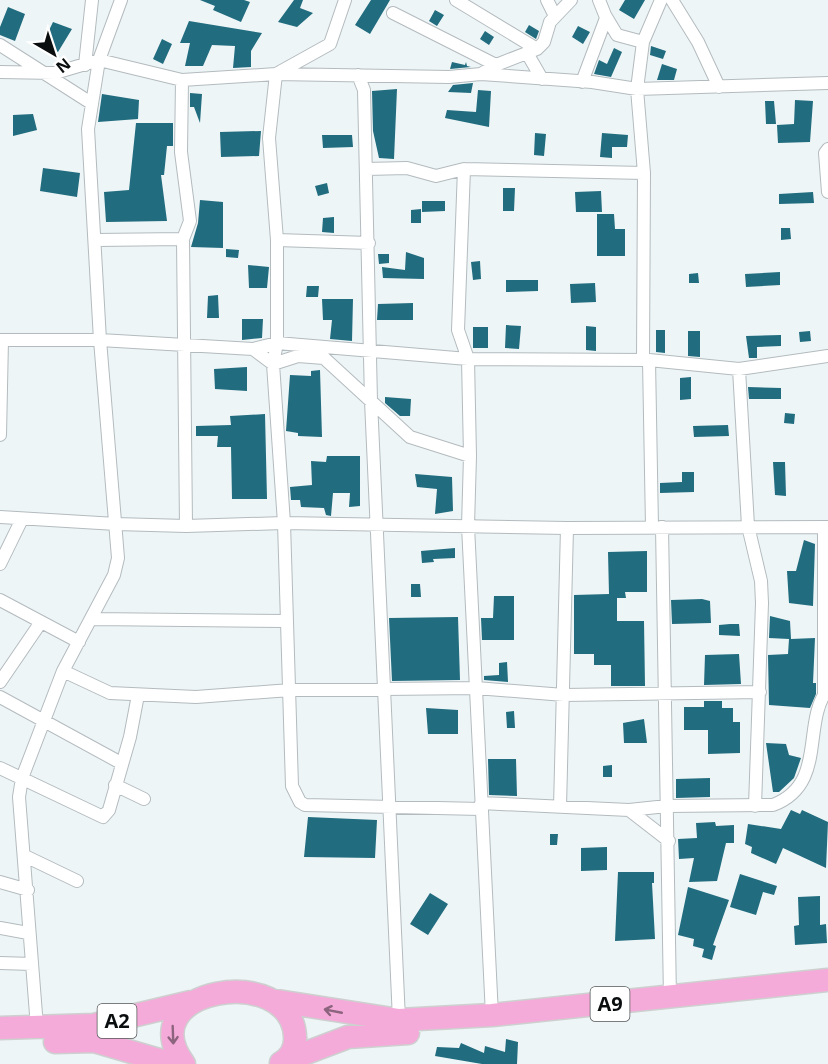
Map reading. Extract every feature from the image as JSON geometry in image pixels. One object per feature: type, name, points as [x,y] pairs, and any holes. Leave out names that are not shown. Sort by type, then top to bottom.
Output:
[{"type":"highway","name":"A9","points":[[271,1000],[399,1020],[492,1015],[828,980]]},
{"type":"highway","name":"A2","points":[[0,1028],[120,1021],[224,992],[256,995],[271,1000]]},
{"type":"highway","name":"A9","points":[[283,1062],[348,1036],[493,1028],[828,993]]},
{"type":"highway","points":[[271,1000],[290,1018],[295,1030],[292,1052],[283,1062]]},
{"type":"highway","name":"A2","points":[[184,1064],[174,1048],[171,1036],[172,1025],[181,1012],[196,1001]]},
{"type":"highway","name":"A2","points":[[0,1043],[94,1041],[172,1064]]},
{"type":"street","points":[[85,65],[92,0]]},
{"type":"street","points":[[37,1027],[28,933],[28,890],[20,797],[22,778],[42,720],[63,671],[114,575],[118,558],[100,340],[88,129],[99,60],[121,0]]},
{"type":"street","points":[[276,74],[330,44],[345,0]]},
{"type":"street","points":[[456,0],[532,51],[542,79]]},
{"type":"street","points":[[547,0],[555,16]]},
{"type":"street","points":[[480,74],[532,51],[544,42],[555,16],[571,0]]},
{"type":"street","points":[[599,0],[606,18],[617,35],[643,42]]},
{"type":"street","points":[[661,0],[643,42],[637,89],[644,173],[646,360],[657,527],[664,693],[669,841],[670,998]]},
{"type":"street","points":[[672,0],[698,42],[719,87]]},
{"type":"street","points":[[393,13],[496,65]]},
{"type":"street","points":[[582,82],[606,18]]},
{"type":"street","points":[[0,45],[40,73],[91,103]]},
{"type":"street","points":[[0,72],[55,73],[99,60],[182,80],[276,74],[449,78],[480,74],[637,89],[828,83]]},
{"type":"street","points":[[0,517],[116,525],[284,523],[567,528],[826,527],[826,691],[810,762],[798,788],[785,801],[773,806],[667,806],[629,810],[481,806],[390,808],[300,802],[292,786],[284,523],[273,364],[277,343],[277,240],[269,138],[276,74]]},
{"type":"street","points":[[358,75],[364,90],[371,401],[399,1020]]},
{"type":"street","points":[[364,90],[372,75]]},
{"type":"street","points":[[182,80],[181,152],[190,221],[183,239],[186,525]]},
{"type":"street","points":[[828,149],[825,153],[828,192]]},
{"type":"street","points":[[366,169],[407,168],[436,176],[464,169],[644,173]]},
{"type":"street","points":[[464,169],[458,330],[468,359],[470,456],[468,526],[492,1015]]},
{"type":"street","points":[[95,240],[183,239]]},
{"type":"street","points":[[277,240],[369,243]]},
{"type":"street","points":[[0,435],[1,340],[100,340],[253,349],[277,343],[370,353],[468,359],[646,360],[739,369],[828,356]]},
{"type":"street","points":[[253,349],[273,364]]},
{"type":"street","points":[[273,364],[298,356],[324,358],[349,384],[371,401],[410,438],[470,456]]},
{"type":"street","points":[[739,369],[748,526],[761,580],[760,692],[755,806]]},
{"type":"street","points":[[0,564],[22,519]]},
{"type":"street","points":[[560,807],[567,528]]},
{"type":"street","points":[[0,600],[79,642]]},
{"type":"street","points":[[92,619],[286,621]]},
{"type":"street","points":[[0,682],[41,622]]},
{"type":"street","points":[[63,671],[101,691],[196,697],[290,690],[476,688],[564,695],[760,692]]},
{"type":"street","points":[[0,768],[98,817],[107,815],[130,737],[138,695]]},
{"type":"street","points":[[0,697],[121,763]]},
{"type":"street","points":[[115,785],[144,800]]},
{"type":"street","points":[[629,810],[669,841]]},
{"type":"street","points":[[25,856],[77,881]]},
{"type":"street","points":[[0,882],[28,890]]},
{"type":"street","points":[[0,928],[28,933]]},
{"type":"street","points":[[0,963],[32,964]]},
{"type":"building","points":[[200,0],[250,2],[241,22],[213,10],[215,6]]},
{"type":"building","points":[[294,0],[303,0],[300,8],[313,13],[297,27],[278,22]]},
{"type":"building","points":[[371,0],[390,0],[370,34],[355,25]]},
{"type":"building","points":[[625,0],[645,0],[634,19],[619,10]]},
{"type":"building","points":[[8,7],[25,14],[15,41],[0,35],[0,27]]},
{"type":"building","points":[[435,10],[444,15],[437,26],[429,21]]},
{"type":"building","points":[[189,21],[262,33],[251,51],[251,67],[233,68],[235,46],[212,45],[203,66],[185,66],[190,43],[180,43]]},
{"type":"building","points":[[53,22],[72,29],[58,52],[42,45]]},
{"type":"building","points":[[529,25],[539,31],[536,39],[525,32]]},
{"type":"building","points":[[578,26],[590,32],[583,44],[572,37]]},
{"type":"building","points":[[485,31],[494,37],[489,45],[480,39]]},
{"type":"building","points":[[162,39],[172,44],[163,64],[153,59]]},
{"type":"building","points":[[651,46],[666,51],[663,59],[650,55]]},
{"type":"building","points":[[614,48],[622,52],[611,77],[594,74],[599,60],[607,64]]},
{"type":"building","points":[[452,62],[465,65],[466,62],[467,66],[471,67],[450,69]]},
{"type":"building","points":[[662,64],[677,69],[674,80],[657,80]]},
{"type":"building","points":[[473,83],[471,93],[448,92],[453,85]]},
{"type":"building","points":[[397,89],[394,159],[379,158],[373,131],[372,91]]},
{"type":"building","points":[[478,90],[491,91],[489,127],[445,118],[447,110],[476,112]]},
{"type":"building","points":[[190,93],[202,94],[200,123],[194,107],[190,107]]},
{"type":"building","points":[[102,94],[139,100],[138,119],[98,122]]},
{"type":"building","points":[[795,100],[813,101],[810,142],[778,143],[777,125],[794,124]]},
{"type":"building","points":[[765,101],[774,101],[776,124],[766,124]]},
{"type":"building","points":[[33,114],[37,130],[13,136],[13,115]]},
{"type":"building","points":[[136,123],[173,123],[173,146],[167,146],[164,175],[161,175],[167,221],[106,222],[104,192],[129,190]]},
{"type":"building","points":[[261,131],[259,156],[221,157],[220,132]]},
{"type":"building","points":[[535,133],[546,134],[544,156],[534,155]]},
{"type":"building","points":[[602,133],[628,135],[627,147],[612,147],[612,158],[600,157]]},
{"type":"building","points":[[322,135],[352,135],[353,147],[323,148]]},
{"type":"building","points":[[43,168],[80,173],[77,197],[40,191]]},
{"type":"building","points":[[327,183],[329,193],[318,196],[315,186]]},
{"type":"building","points":[[503,188],[515,188],[514,211],[503,211]]},
{"type":"building","points":[[601,191],[602,212],[576,212],[575,192]]},
{"type":"building","points":[[813,192],[814,203],[779,204],[779,194]]},
{"type":"building","points":[[200,200],[223,202],[223,248],[191,247],[198,223]]},
{"type":"building","points":[[422,201],[445,201],[445,211],[422,212]]},
{"type":"building","points":[[421,209],[421,223],[411,223],[411,210]]},
{"type":"building","points":[[597,214],[614,214],[615,229],[625,229],[625,256],[597,256]]},
{"type":"building","points":[[334,217],[334,233],[322,232],[323,218]]},
{"type":"building","points":[[781,228],[790,228],[791,239],[781,240]]},
{"type":"building","points":[[226,249],[239,250],[238,258],[226,257]]},
{"type":"building","points":[[406,252],[424,258],[424,279],[383,278],[382,267],[405,270]]},
{"type":"building","points":[[378,254],[389,254],[389,263],[379,264]]},
{"type":"building","points":[[480,261],[481,279],[473,280],[471,262]]},
{"type":"building","points":[[248,265],[269,267],[267,288],[249,288]]},
{"type":"building","points":[[780,272],[780,285],[746,287],[745,274]]},
{"type":"building","points":[[698,273],[699,283],[689,283],[689,274]]},
{"type":"building","points":[[506,280],[538,280],[538,291],[506,292]]},
{"type":"building","points":[[595,283],[596,302],[571,303],[570,284]]},
{"type":"building","points":[[307,286],[319,286],[318,297],[306,297]]},
{"type":"building","points":[[218,295],[219,318],[207,318],[208,296]]},
{"type":"building","points":[[322,299],[353,299],[352,341],[330,339],[332,320],[323,320]]},
{"type":"building","points":[[413,303],[413,320],[377,320],[378,304]]},
{"type":"building","points":[[242,319],[263,319],[262,338],[242,340]]},
{"type":"building","points":[[506,325],[521,326],[519,349],[505,348]]},
{"type":"building","points":[[586,326],[596,327],[596,351],[586,350]]},
{"type":"building","points":[[473,327],[488,327],[488,348],[473,348]]},
{"type":"building","points":[[656,330],[665,330],[665,353],[656,352]]},
{"type":"building","points":[[688,331],[700,331],[700,357],[688,356]]},
{"type":"building","points":[[810,331],[811,341],[800,342],[799,332]]},
{"type":"building","points":[[781,335],[781,346],[757,347],[757,358],[749,358],[746,336]]},
{"type":"building","points":[[247,367],[247,391],[215,389],[214,369]]},
{"type":"building","points":[[320,370],[322,437],[298,436],[298,433],[286,431],[290,375],[311,376],[311,371]]},
{"type":"building","points":[[691,377],[691,399],[680,400],[680,378]]},
{"type":"building","points":[[748,387],[781,388],[781,399],[749,399]]},
{"type":"building","points":[[385,397],[411,399],[410,416],[400,416],[385,403]]},
{"type":"building","points":[[785,413],[795,414],[794,424],[784,423]]},
{"type":"building","points":[[265,414],[267,499],[232,499],[231,447],[217,447],[218,436],[196,436],[196,426],[231,425],[230,416]]},
{"type":"building","points":[[728,425],[729,436],[694,437],[693,426]]},
{"type":"building","points":[[327,456],[360,456],[360,506],[349,507],[350,493],[333,493],[331,516],[326,515],[324,508],[301,507],[300,500],[291,500],[290,487],[312,485],[311,461],[326,462]]},
{"type":"building","points":[[773,462],[785,462],[786,496],[775,495]]},
{"type":"building","points":[[682,472],[694,472],[694,492],[660,493],[660,483],[682,482]]},
{"type":"building","points":[[415,474],[452,477],[453,511],[435,514],[437,489],[417,487]]},
{"type":"building","points":[[804,540],[815,544],[813,606],[789,603],[787,571],[796,571]]},
{"type":"building","points":[[455,548],[455,558],[433,559],[434,562],[422,563],[421,551]]},
{"type":"building","points":[[647,551],[647,592],[625,592],[626,598],[617,598],[617,621],[644,621],[645,686],[611,686],[611,665],[594,665],[594,654],[574,654],[574,595],[609,594],[608,552]]},
{"type":"building","points":[[411,584],[420,584],[421,597],[411,597]]},
{"type":"building","points":[[494,596],[514,596],[514,640],[482,640],[481,618],[493,618]]},
{"type":"building","points":[[671,600],[710,601],[711,623],[672,624]]},
{"type":"building","points":[[770,616],[790,621],[791,639],[815,638],[813,683],[816,683],[816,694],[810,708],[769,705],[768,655],[788,654],[789,639],[769,638]]},
{"type":"building","points":[[458,617],[460,680],[392,681],[389,618]]},
{"type":"building","points":[[739,624],[740,636],[719,635],[719,625]]},
{"type":"building","points":[[739,654],[741,684],[704,685],[705,655]]},
{"type":"building","points":[[507,662],[508,682],[484,680],[484,676],[499,675],[499,663]]},
{"type":"building","points":[[704,701],[722,701],[722,708],[733,708],[733,722],[740,722],[740,753],[708,754],[708,730],[684,730],[684,707],[704,707]]},
{"type":"building","points":[[426,708],[458,710],[458,734],[428,734]]},
{"type":"building","points":[[514,711],[515,728],[507,728],[506,712]]},
{"type":"building","points":[[644,719],[647,743],[624,743],[623,723]]},
{"type":"building","points":[[766,743],[786,744],[789,755],[801,758],[794,778],[779,792],[773,792]]},
{"type":"building","points":[[488,759],[516,759],[517,796],[489,795]]},
{"type":"building","points":[[612,765],[612,777],[603,777],[603,766]]},
{"type":"building","points":[[710,778],[710,797],[676,798],[676,779]]},
{"type":"building","points":[[791,810],[800,814],[802,810],[828,822],[826,868],[783,848],[776,864],[751,853],[752,847],[745,844],[748,824],[781,829]]},
{"type":"building","points":[[308,817],[377,820],[375,858],[304,857]]},
{"type":"building","points":[[715,822],[716,826],[734,825],[734,843],[726,843],[717,881],[689,882],[694,858],[679,859],[678,839],[697,838],[696,823]]},
{"type":"building","points":[[550,834],[558,834],[557,845],[550,845]]},
{"type":"building","points":[[607,847],[607,870],[581,871],[581,848]]},
{"type":"building","points":[[618,872],[654,872],[654,883],[652,883],[655,939],[615,941]]},
{"type":"building","points":[[740,874],[777,886],[774,895],[763,892],[756,915],[730,907]]},
{"type":"building","points":[[688,887],[729,900],[713,945],[716,946],[712,960],[702,957],[704,949],[693,946],[694,939],[678,935]]},
{"type":"building","points":[[430,893],[448,904],[428,935],[410,924]]},
{"type":"building","points":[[820,896],[820,925],[826,924],[827,943],[795,945],[794,926],[799,925],[798,897]]},
{"type":"building","points":[[506,1039],[518,1042],[517,1064],[482,1064],[435,1056],[437,1047],[459,1048],[461,1043],[484,1053],[485,1046],[505,1052]]}]
